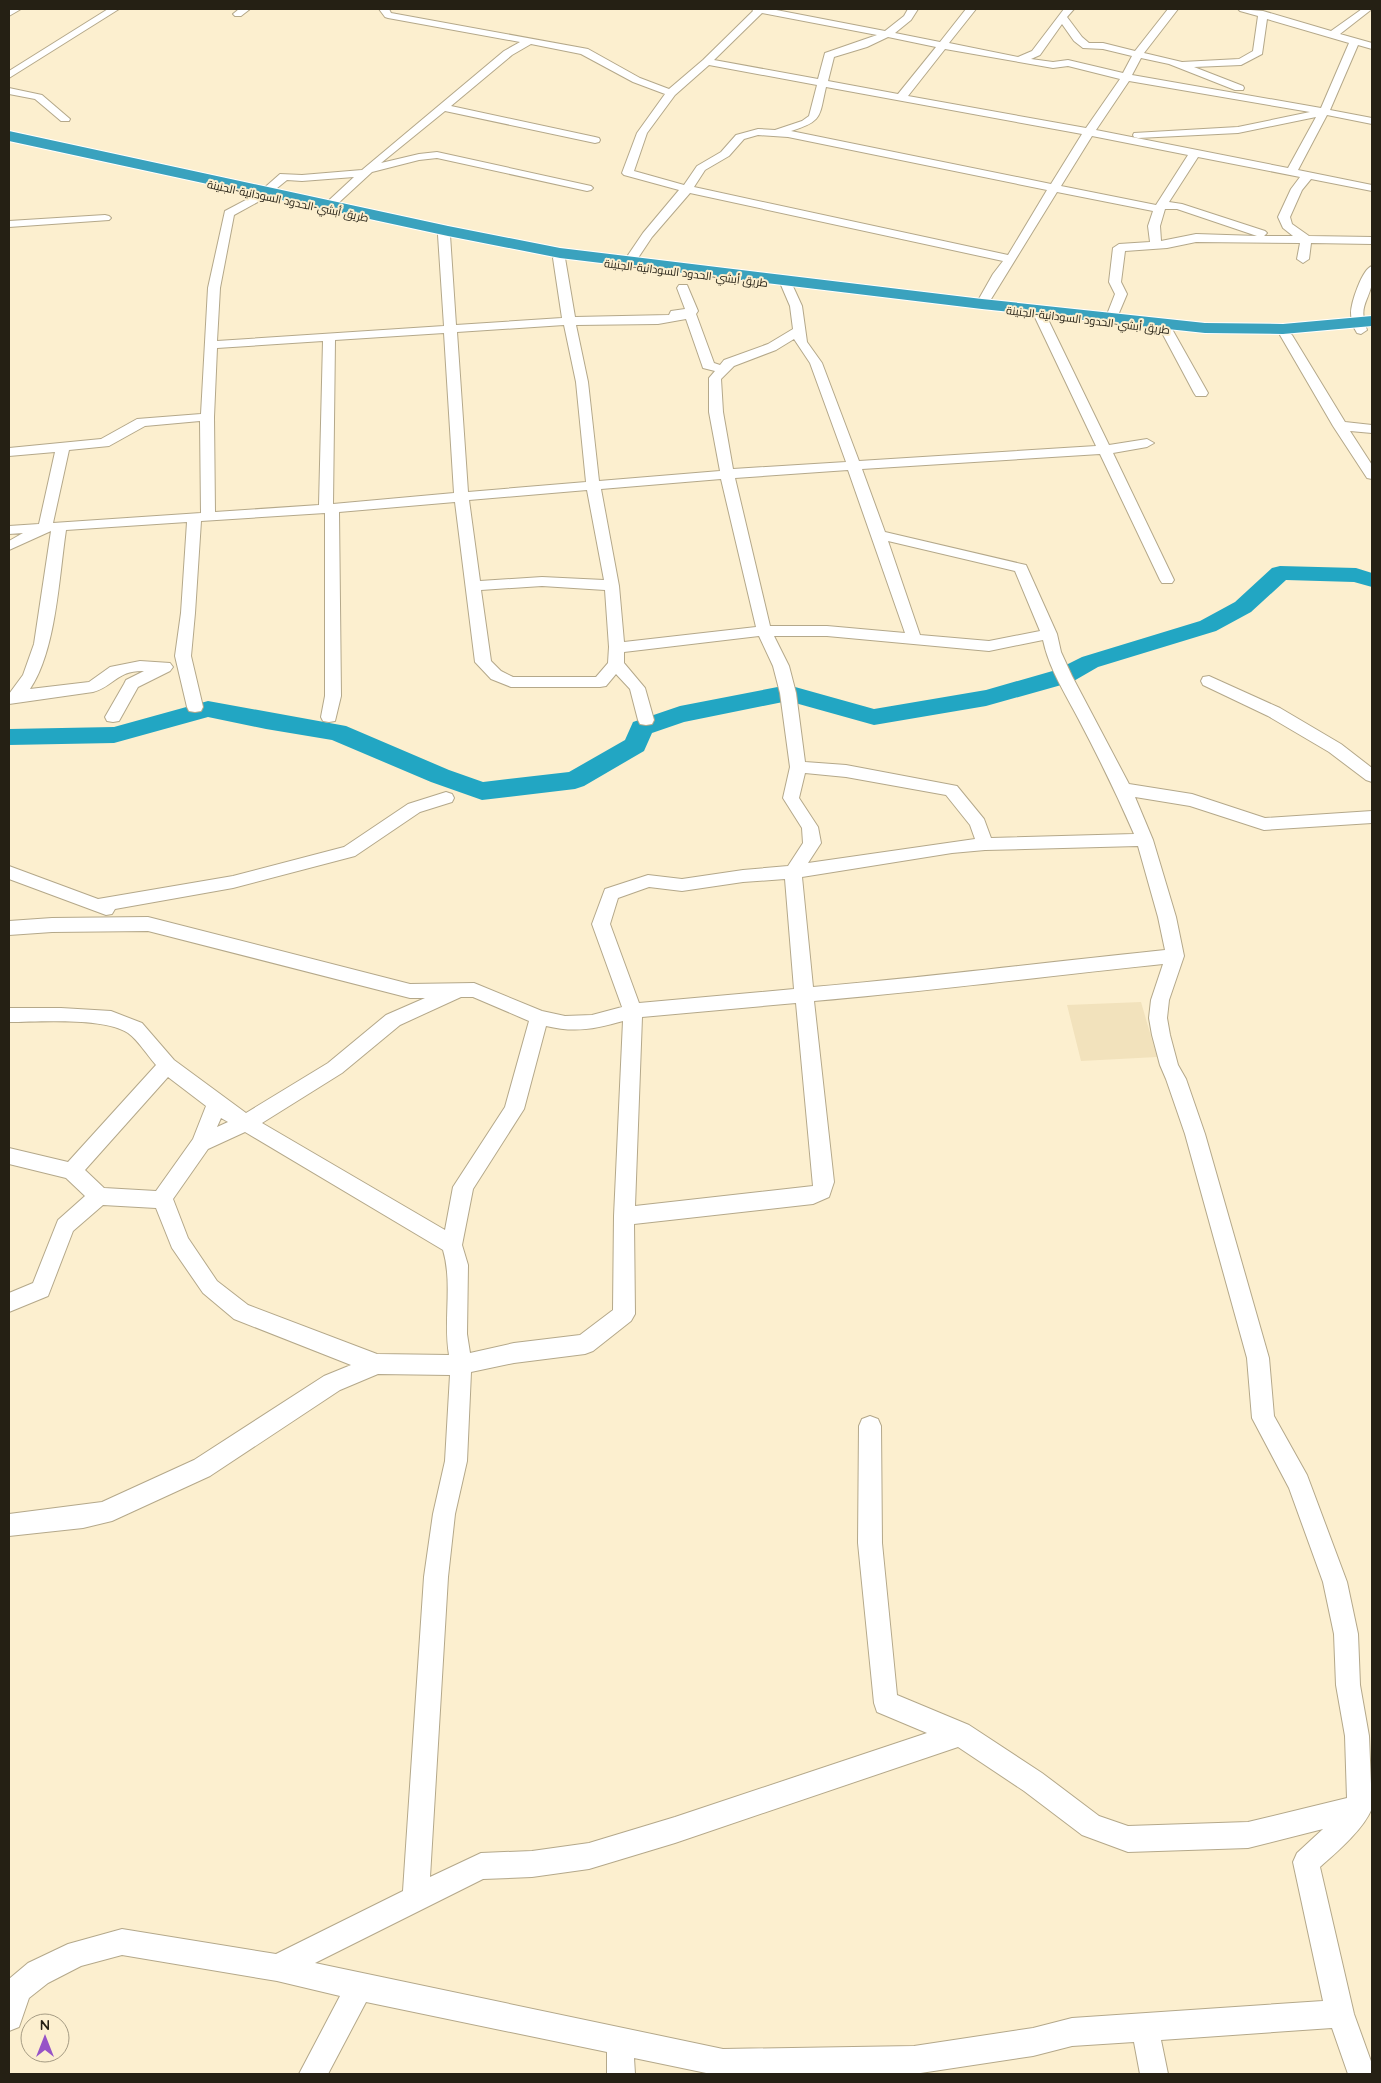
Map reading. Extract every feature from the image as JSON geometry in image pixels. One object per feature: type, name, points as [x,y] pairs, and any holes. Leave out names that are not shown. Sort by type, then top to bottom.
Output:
[{"type":"highway","points":[[9,136],[519,248],[627,265]]},
{"type":"highway","name":"طريق أبشي-الحدود السودانية-الجنينة","points":[[9,142],[264,193],[444,235],[519,248],[560,258],[1236,336],[1366,326]]},
{"type":"highway","points":[[710,274],[982,304],[1038,312],[1112,317],[1205,328],[1284,333]]},
{"type":"street","points":[[9,14],[16,9]]},
{"type":"street","points":[[9,75],[114,9]]},
{"type":"street","points":[[384,9],[388,15],[584,51],[608,62],[637,82],[670,93]]},
{"type":"street","points":[[1011,259],[688,189],[627,172],[642,133],[670,93],[707,62],[759,9],[1053,65],[1138,54]]},
{"type":"street","points":[[776,133],[806,123],[814,117],[829,55],[859,48],[906,20],[913,9]]},
{"type":"street","points":[[901,97],[971,9]]},
{"type":"street","points":[[1019,60],[1036,53],[1069,9]]},
{"type":"street","points":[[982,304],[1138,54],[1173,9]]},
{"type":"street","points":[[1243,9],[1372,46]]},
{"type":"street","points":[[1332,34],[1368,9]]},
{"type":"street","points":[[1127,74],[1179,64],[1241,62],[1258,52],[1263,14]]},
{"type":"street","points":[[1062,17],[1078,39],[1087,46],[1103,46],[1179,64],[1221,80],[1260,98]]},
{"type":"street","points":[[330,206],[375,163],[508,53],[529,41]]},
{"type":"street","points":[[1290,172],[1324,112],[1356,41]]},
{"type":"street","points":[[1039,49],[1046,55],[1068,63],[1260,98],[1372,121]]},
{"type":"street","points":[[707,62],[1089,132],[1372,188]]},
{"type":"street","points":[[9,91],[38,98],[65,119]]},
{"type":"street","points":[[443,108],[495,120],[546,128],[595,140]]},
{"type":"street","points":[[1114,137],[1238,130],[1324,112]]},
{"type":"street","points":[[627,265],[665,212],[688,189],[701,168],[725,154],[740,137],[758,132],[776,133],[1160,207],[1178,206],[1275,238]]},
{"type":"street","points":[[1156,245],[1154,226],[1160,207],[1195,153]]},
{"type":"street","points":[[195,707],[183,656],[201,517],[214,288],[229,212],[264,193],[284,176],[302,178],[368,171],[419,157],[438,155],[587,188]]},
{"type":"street","points":[[1306,240],[1287,226],[1284,217],[1297,189],[1308,175]]},
{"type":"street","points":[[9,224],[105,218]]},
{"type":"street","points":[[444,235],[461,496],[483,662],[496,675],[511,682],[600,682],[616,664],[617,647],[612,586],[593,485],[582,382],[569,321],[560,258]]},
{"type":"street","points":[[1112,317],[1121,294],[1115,282],[1119,248],[1156,245],[1196,238],[1372,241]]},
{"type":"street","points":[[1303,259],[1306,240]]},
{"type":"street","points":[[1366,326],[1356,315],[1359,297],[1372,270]]},
{"type":"street","points":[[787,285],[796,306],[801,342],[816,363],[879,535],[914,639]]},
{"type":"street","points":[[618,320],[692,311],[683,288]]},
{"type":"street","points":[[1038,312],[1103,450],[1168,580]]},
{"type":"street","points":[[211,345],[569,321],[658,320],[691,315],[708,364],[722,369]]},
{"type":"street","points":[[1166,329],[1200,392]]},
{"type":"street","points":[[624,1216],[813,1196],[822,1191],[824,1182],[804,994],[794,872],[812,842],[810,827],[791,798],[798,767],[788,693],[781,666],[764,631],[726,474],[716,412],[715,378],[729,363],[772,347],[799,331]]},
{"type":"street","points":[[1284,333],[1372,476]]},
{"type":"street","points":[[328,717],[333,696],[329,507],[329,336]]},
{"type":"street","points":[[9,452],[104,443],[142,422],[207,417]]},
{"type":"street","points":[[1340,426],[1372,429]]},
{"type":"street","points":[[9,530],[201,517],[726,474],[1103,450],[1147,443]]},
{"type":"street","points":[[13,698],[31,676],[42,644],[52,528],[63,448]]},
{"type":"street","points":[[9,546],[52,528]]},
{"type":"street","points":[[879,535],[1021,568],[1049,634],[1064,676],[1123,789],[1145,840],[1167,917],[1175,956],[1160,1000],[1158,1018],[1161,1035],[1169,1065],[1176,1079],[1195,1134],[1258,1358],[1261,1375],[1260,1405],[1262,1418],[1299,1483],[1335,1582],[1346,1634],[1348,1685],[1357,1736],[1360,1807],[1327,1844],[1306,1862],[1340,2014],[1362,2074]]},
{"type":"street","points":[[473,586],[582,582],[612,586]]},
{"type":"street","points":[[624,647],[764,631],[827,631],[989,646],[1049,634]]},
{"type":"street","points":[[113,717],[132,684],[183,656]]},
{"type":"street","points":[[616,664],[637,688],[646,720]]},
{"type":"street","points":[[13,698],[93,687],[115,671],[140,666],[165,667]]},
{"type":"street","points":[[1209,681],[1274,712],[1335,748],[1372,776]]},
{"type":"street","points":[[798,767],[846,771],[951,790],[978,823],[985,844]]},
{"type":"street","points":[[1123,789],[1192,800],[1264,824],[1372,817]]},
{"type":"street","points":[[96,906],[233,882],[349,852],[414,808],[446,798]]},
{"type":"street","points":[[9,1156],[72,1171],[99,1196],[161,1200],[167,1207],[179,1242],[210,1287],[242,1312],[310,1340],[377,1364],[460,1365],[514,1353],[585,1344],[624,1314],[624,1216],[634,1011],[601,924],[611,894],[648,880],[682,885],[743,876],[794,872],[952,847],[985,844],[1145,840]]},
{"type":"street","points":[[9,872],[148,924],[410,991],[474,990],[539,1017],[565,1023],[592,1022],[634,1011],[926,984],[1002,973],[1175,956]]},
{"type":"street","points":[[9,928],[52,925],[148,924]]},
{"type":"street","points":[[201,1143],[246,1123],[335,1068],[393,1020],[462,989]]},
{"type":"street","points":[[9,1015],[61,1015],[110,1018],[135,1028],[167,1065],[217,1104],[452,1246]]},
{"type":"street","points":[[416,1900],[436,1577],[444,1514],[456,1461],[460,1365],[456,1334],[458,1265],[452,1246],[463,1186],[514,1109],[539,1017]]},
{"type":"street","points":[[72,1171],[167,1065]]},
{"type":"street","points":[[161,1200],[201,1143],[217,1104]]},
{"type":"street","points":[[9,1303],[41,1289],[66,1226],[99,1196]]},
{"type":"street","points":[[9,1525],[104,1513],[202,1468],[332,1383],[377,1364]]},
{"type":"street","points":[[870,1426],[870,1543],[886,1703],[960,1734],[1033,1782],[1091,1826],[1128,1839],[1248,1835],[1360,1807]]},
{"type":"street","points":[[277,1968],[481,1866],[532,1864],[590,1856],[675,1830],[960,1734]]},
{"type":"street","points":[[9,2016],[18,1989],[38,1973],[76,1953],[122,1942],[277,1968],[723,2063],[914,2060],[1033,2042],[1072,2032],[1340,2014]]},
{"type":"street","points":[[313,2074],[359,1987]]},
{"type":"street","points":[[1145,2026],[1154,2074]]},
{"type":"street","points":[[620,2041],[621,2074]]},
{"type":"shaded area","points":[[1141,1002],[1157,1057],[1081,1061],[1067,1005]]},
{"type":"waterway","points":[[9,737],[114,735],[208,709],[266,721],[337,732],[440,776],[482,791],[575,780],[635,745],[642,728],[680,714],[788,693],[874,717],[986,698],[1064,676],[1090,662],[1208,626],[1243,607],[1280,573],[1356,575],[1372,580]]}]
